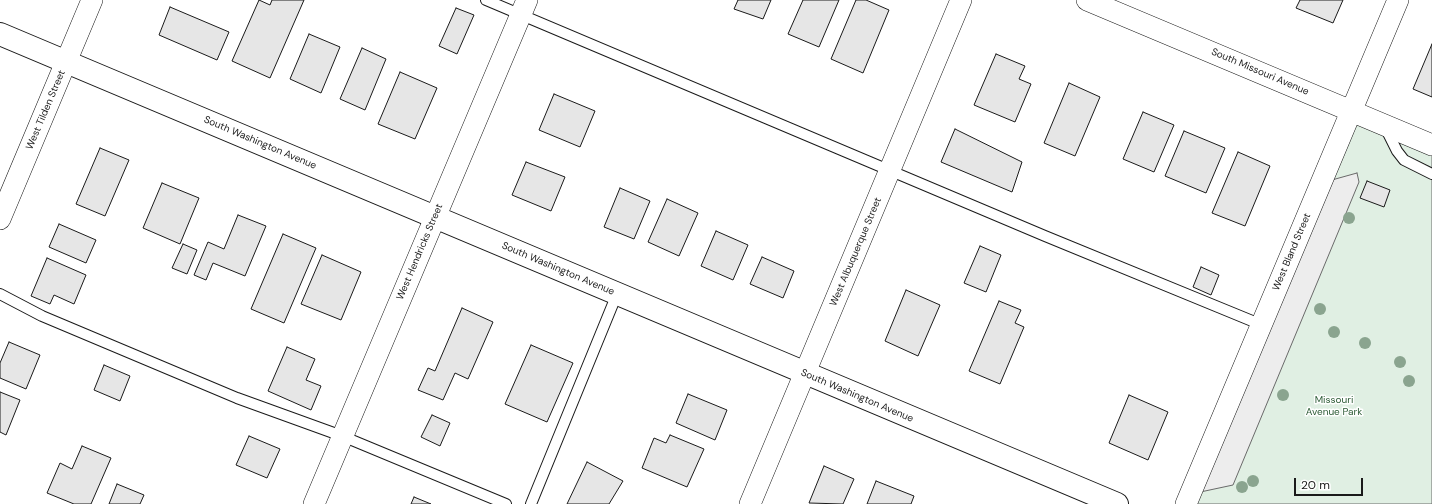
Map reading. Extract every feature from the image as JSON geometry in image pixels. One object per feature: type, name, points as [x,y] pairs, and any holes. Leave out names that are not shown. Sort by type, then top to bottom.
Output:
[{"type":"street","name":"West Tilden Street","points":[[0,219],[92,0]]},
{"type":"street","name":"West Albuquerque Street","points":[[750,504],[961,0]]},
{"type":"street","name":"South Missouri Avenue","points":[[1087,0],[1432,145]]},
{"type":"street","name":"West Bland Street","points":[[1186,504],[1398,0]]},
{"type":"street","name":"West Hendricks Street","points":[[314,504],[524,7]]},
{"type":"street","name":"South Washington Avenue","points":[[0,34],[804,374],[1117,504]]},
{"type":"lane","points":[[486,0],[524,7],[890,170],[1262,325]]},
{"type":"lane","points":[[1384,125],[1397,151],[1404,160],[1432,174]]},
{"type":"lane","points":[[0,294],[42,316],[236,398],[342,436],[506,504]]},
{"type":"lane","points":[[531,504],[617,294]]},
{"type":"green space","name":"Missouri Avenue Park","points":[[1352,111],[1432,145],[1432,504],[1186,504]]},
{"type":"shaded area","points":[[1357,173],[1359,182],[1233,485],[1191,494],[1321,183]]},
{"type":"building","points":[[259,0],[270,5],[272,0],[304,0],[270,78],[232,61]]},
{"type":"building","points":[[738,0],[771,0],[763,19],[734,9]]},
{"type":"building","points":[[803,0],[839,0],[819,47],[788,34]]},
{"type":"building","points":[[856,0],[866,0],[889,10],[863,73],[831,59]]},
{"type":"building","points":[[1300,0],[1343,0],[1333,23],[1296,8]]},
{"type":"building","points":[[170,7],[229,32],[217,60],[159,35]]},
{"type":"building","points":[[456,8],[474,15],[457,54],[439,46]]},
{"type":"building","points":[[309,34],[340,47],[321,93],[290,79]]},
{"type":"building","points":[[1432,44],[1432,97],[1413,89]]},
{"type":"building","points":[[362,48],[386,59],[365,110],[340,99]]},
{"type":"building","points":[[996,54],[1025,66],[1019,79],[1031,84],[1015,122],[974,105]]},
{"type":"building","points":[[400,72],[437,88],[415,139],[378,124]]},
{"type":"building","points":[[1069,83],[1100,97],[1075,156],[1044,143]]},
{"type":"building","points":[[554,94],[595,111],[580,147],[539,130]]},
{"type":"building","points":[[1143,112],[1174,125],[1154,172],[1123,159]]},
{"type":"building","points":[[955,129],[1022,162],[1012,192],[941,162]]},
{"type":"building","points":[[1184,131],[1225,148],[1206,193],[1165,176]]},
{"type":"building","points":[[100,148],[129,160],[105,216],[76,204]]},
{"type":"building","points":[[1238,152],[1270,166],[1245,226],[1212,213]]},
{"type":"building","points":[[526,162],[565,177],[551,211],[512,195]]},
{"type":"building","points":[[1367,181],[1390,190],[1384,207],[1360,198]]},
{"type":"building","points":[[162,183],[199,198],[180,244],[143,228]]},
{"type":"building","points":[[620,188],[650,201],[634,239],[604,227]]},
{"type":"building","points":[[667,199],[698,213],[679,256],[648,242]]},
{"type":"building","points":[[238,215],[266,226],[245,276],[213,263],[206,280],[194,275],[208,242],[224,249]]},
{"type":"building","points":[[59,224],[96,240],[86,263],[49,247]]},
{"type":"building","points":[[716,231],[748,245],[733,280],[701,266]]},
{"type":"building","points":[[283,234],[316,248],[284,323],[251,309]]},
{"type":"building","points":[[183,244],[197,250],[187,274],[172,268]]},
{"type":"building","points":[[980,246],[1001,255],[986,292],[964,283]]},
{"type":"building","points":[[322,255],[361,272],[341,320],[301,304]]},
{"type":"building","points":[[762,257],[794,271],[783,298],[750,284]]},
{"type":"building","points":[[47,258],[86,275],[74,304],[54,295],[50,304],[31,296]]},
{"type":"building","points":[[1201,267],[1219,275],[1211,295],[1193,287]]},
{"type":"building","points":[[906,290],[940,305],[918,356],[885,341]]},
{"type":"building","points":[[999,301],[1021,310],[1015,323],[1024,327],[1000,384],[969,371]]},
{"type":"building","points":[[462,308],[493,322],[468,379],[455,373],[443,400],[418,390],[428,368],[435,371]]},
{"type":"building","points":[[9,342],[40,355],[26,389],[0,378],[0,363]]},
{"type":"building","points":[[531,345],[573,363],[547,422],[505,404]]},
{"type":"building","points":[[287,347],[315,359],[306,380],[321,386],[311,410],[268,391]]},
{"type":"building","points":[[104,365],[130,376],[120,401],[94,390]]},
{"type":"building","points":[[0,392],[20,400],[6,435],[0,432]]},
{"type":"building","points":[[688,394],[727,410],[715,440],[676,423]]},
{"type":"building","points":[[1129,395],[1168,412],[1148,460],[1109,443]]},
{"type":"building","points":[[432,415],[450,423],[440,446],[421,437]]},
{"type":"building","points":[[670,435],[704,449],[687,487],[642,468],[654,438],[666,443]]},
{"type":"building","points":[[249,436],[280,449],[267,478],[236,465]]},
{"type":"building","points":[[82,446],[111,458],[91,504],[74,504],[47,493],[60,463],[72,469]]},
{"type":"building","points":[[587,462],[623,481],[609,504],[567,504]]},
{"type":"building","points":[[824,466],[854,479],[843,504],[809,503]]},
{"type":"building","points":[[876,481],[914,496],[911,504],[867,504]]},
{"type":"building","points":[[117,484],[144,495],[140,504],[109,504]]},
{"type":"building","points":[[414,497],[431,504],[411,504]]}]
